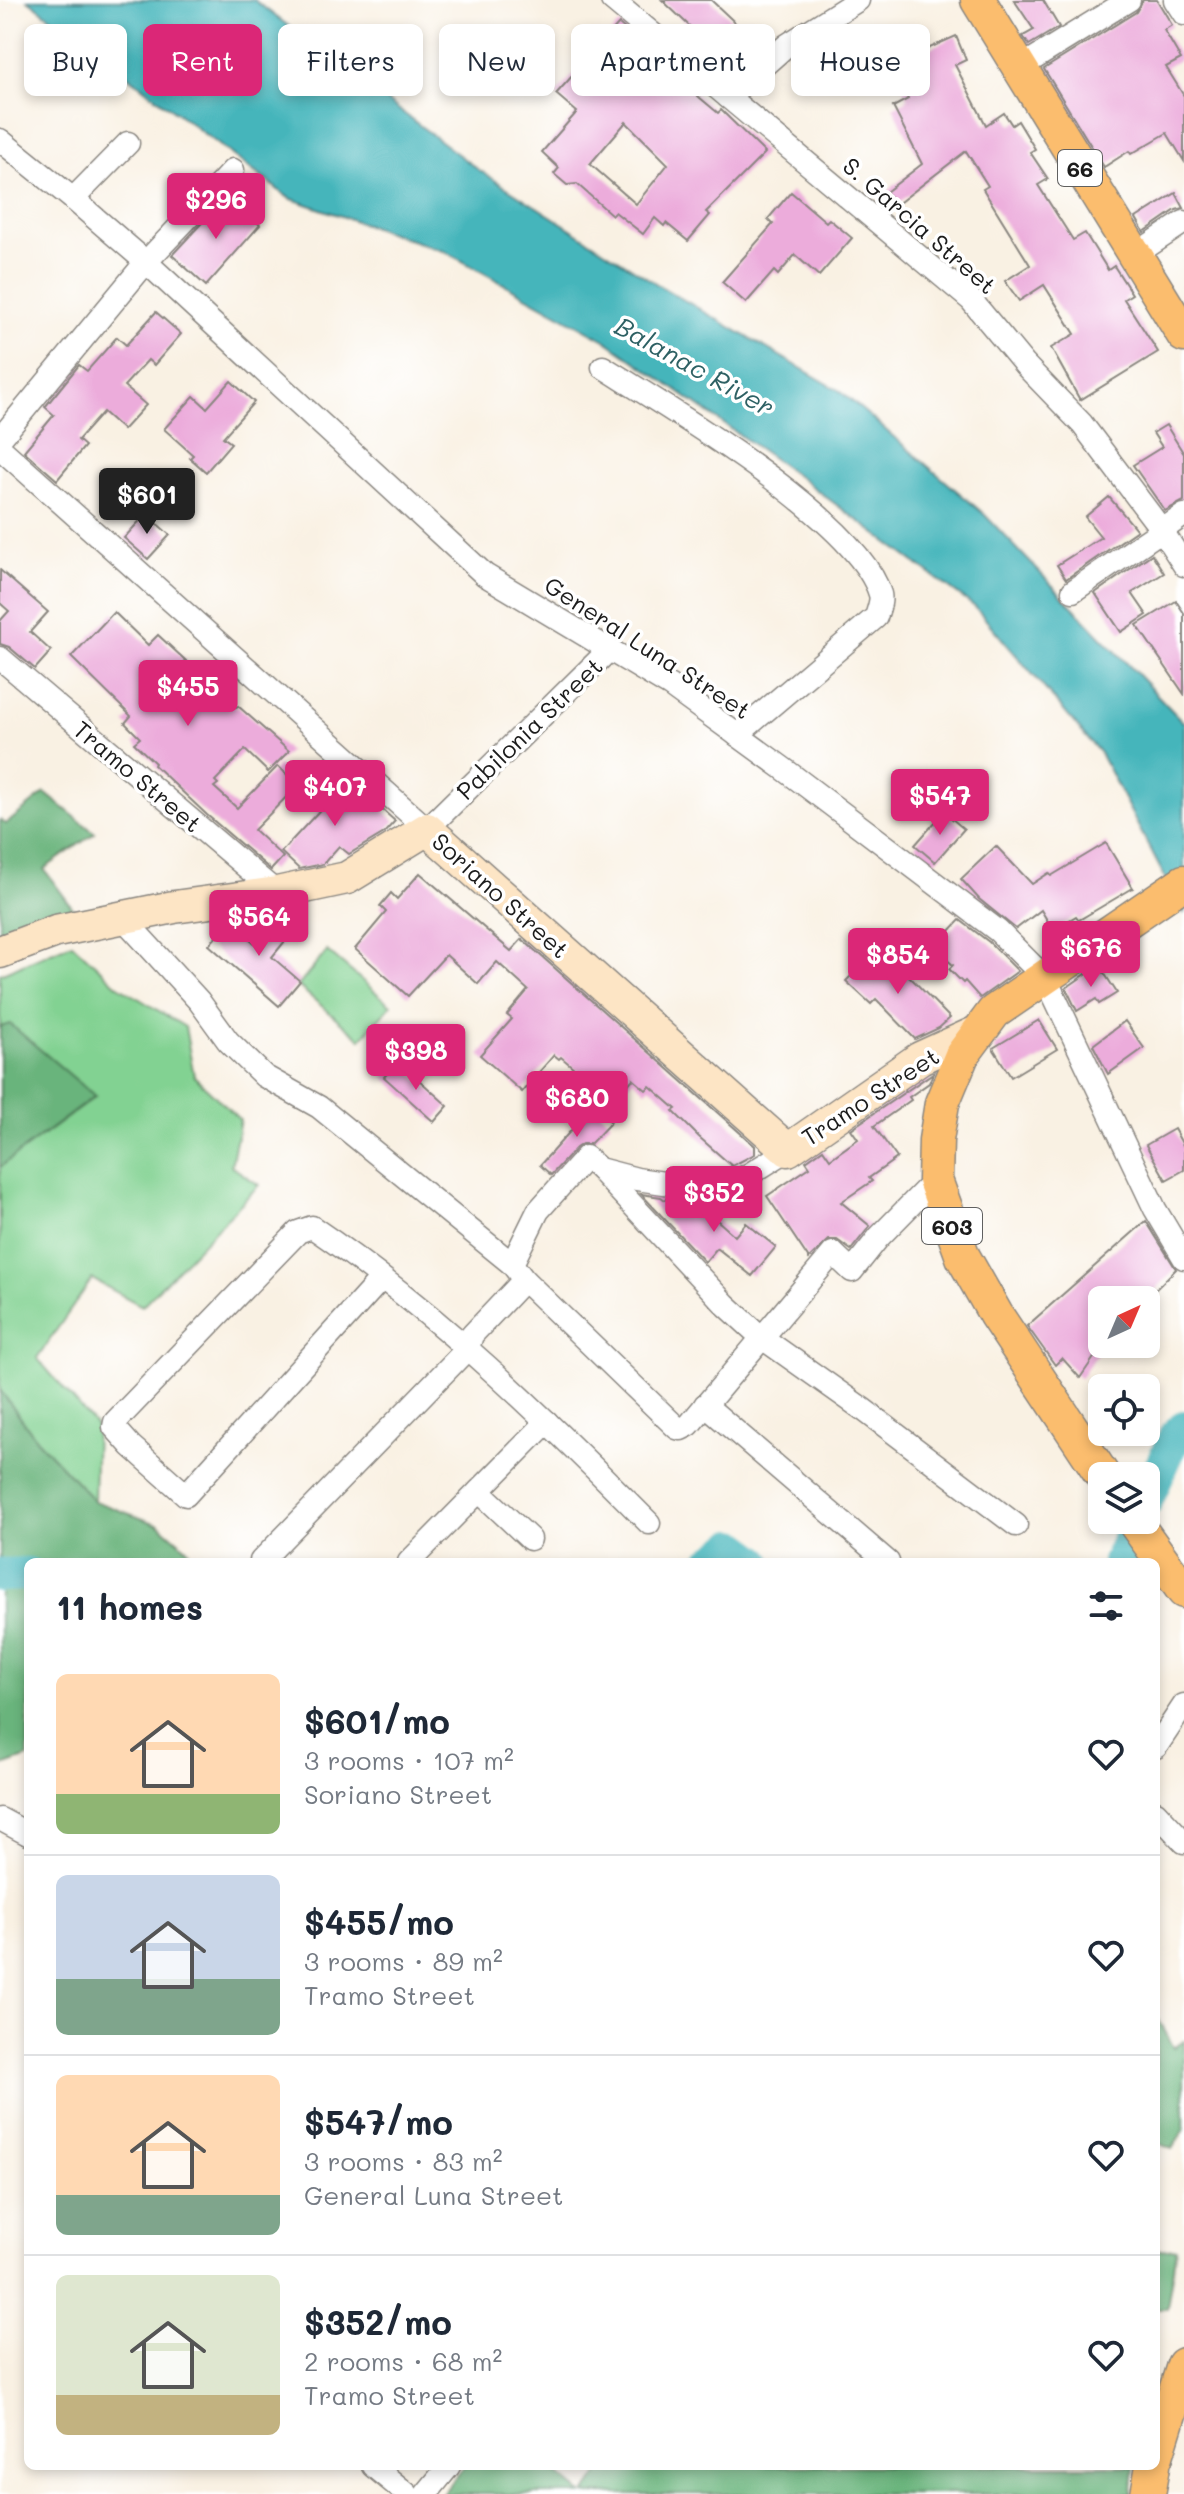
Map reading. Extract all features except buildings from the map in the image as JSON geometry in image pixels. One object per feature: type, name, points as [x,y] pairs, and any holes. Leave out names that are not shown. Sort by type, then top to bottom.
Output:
[{"type":"main road","name":"66","points":[[978,0],[1184,335]]},
{"type":"main road","name":"603","points":[[1094,1462],[989,1304],[963,1257],[935,1180],[936,1140],[942,1103],[962,1055],[994,1012],[1116,932],[1184,882]]},
{"type":"main road","points":[[1143,1534],[1174,1577]]},
{"type":"main road","points":[[1160,2443],[1184,2365]]},
{"type":"main road","points":[[1148,2494],[1152,2470]]},
{"type":"street","name":"S. Garcia Street","points":[[612,0],[971,300],[1025,365],[1082,424],[1161,529],[1184,565]]},
{"type":"street","points":[[728,97],[787,45],[858,0]]},
{"type":"street","points":[[1019,68],[1129,0]]},
{"type":"street","points":[[1175,0],[1184,14]]},
{"type":"street","name":"General Luna Street","points":[[0,140],[146,262],[485,575],[670,686],[998,931],[1046,979],[1155,1209],[1184,1258]]},
{"type":"street","points":[[73,199],[128,143]]},
{"type":"street","points":[[0,439],[146,262],[233,170]]},
{"type":"street","points":[[1133,256],[1184,222]]},
{"type":"street","points":[[603,367],[694,424],[814,513],[844,539],[871,573],[882,597],[876,617],[737,735]]},
{"type":"street","name":"Soriano Street","points":[[0,448],[788,1150]]},
{"type":"street","points":[[1073,591],[1184,515]]},
{"type":"street","name":"Pabilonia Street","points":[[0,952],[56,931],[174,907],[277,893],[347,878],[427,829],[610,649]]},
{"type":"street","name":"Tramo Street","points":[[0,658],[277,893]]},
{"type":"street","points":[[123,918],[199,1001],[228,1041],[264,1076],[319,1107],[518,1272],[677,1428],[689,1425],[833,1253],[852,1271],[879,1237],[935,1180]]},
{"type":"street","name":"Tramo Street","points":[[593,1163],[637,1179],[705,1189],[745,1177],[920,1058],[977,1032]]},
{"type":"street","points":[[264,1558],[468,1348],[472,1335],[518,1272],[538,1211],[593,1163],[725,1304],[761,1337],[1016,1525]]},
{"type":"street","points":[[381,1279],[186,1495],[114,1427],[115,1422],[298,1232],[312,1227],[381,1279],[468,1348],[649,1523]]},
{"type":"street","points":[[705,1405],[883,1558]]},
{"type":"street","points":[[413,1558],[547,1422]]},
{"type":"street","points":[[479,1491],[530,1539]]},
{"type":"street","points":[[1160,1741],[1184,1705]]},
{"type":"street","points":[[1160,1816],[1184,1842]]},
{"type":"street","points":[[1,1821],[24,1832]]},
{"type":"street","points":[[378,2470],[407,2494]]},
{"type":"street","points":[[426,2494],[446,2470]]},
{"type":"green space","points":[[45,793],[95,833],[44,869],[75,911],[0,938],[0,820],[6,824]]},
{"type":"green space","points":[[72,943],[117,985],[185,1027],[194,1076],[240,1120],[231,1166],[259,1185],[142,1306],[92,1279],[37,1358],[96,1426],[94,1501],[37,1440],[0,1390],[0,1167],[95,1097],[10,1025],[0,1027],[0,974]]},
{"type":"green space","points":[[327,951],[391,1005],[361,1039],[298,986]]},
{"type":"green space","points":[[10,1024],[95,1096],[0,1167],[0,1027]]},
{"type":"green space","points":[[0,1390],[37,1440],[94,1501],[160,1525],[188,1549],[191,1558],[24,1558],[24,1758],[0,1767]]},
{"type":"green space","points":[[1160,2022],[1174,2048],[1184,2041],[1184,2130],[1172,2149],[1160,2144]]},
{"type":"green space","points":[[1176,2248],[1167,2308],[1160,2308],[1160,2250]]},
{"type":"green space","points":[[462,2470],[553,2470],[583,2494],[442,2494]]},
{"type":"green space","points":[[601,2470],[1134,2470],[1132,2494],[585,2494]]},
{"type":"water","name":"Balanac River","points":[[28,0],[254,0],[286,24],[278,24],[278,96],[381,96],[476,168],[660,286],[840,391],[984,514],[1184,723],[1184,914],[1100,753],[975,607],[605,340],[446,252],[289,198],[155,96],[262,96],[262,24],[143,24],[143,87],[127,75],[127,24],[60,24]]},
{"type":"waterway","points":[[1160,1470],[1175,1436],[1184,1427]]},
{"type":"waterway","points":[[1121,1558],[1131,1534]]},
{"type":"waterway","points":[[718,1558],[734,1546],[750,1558]]},
{"type":"waterway","points":[[0,1575],[24,1574]]}]
